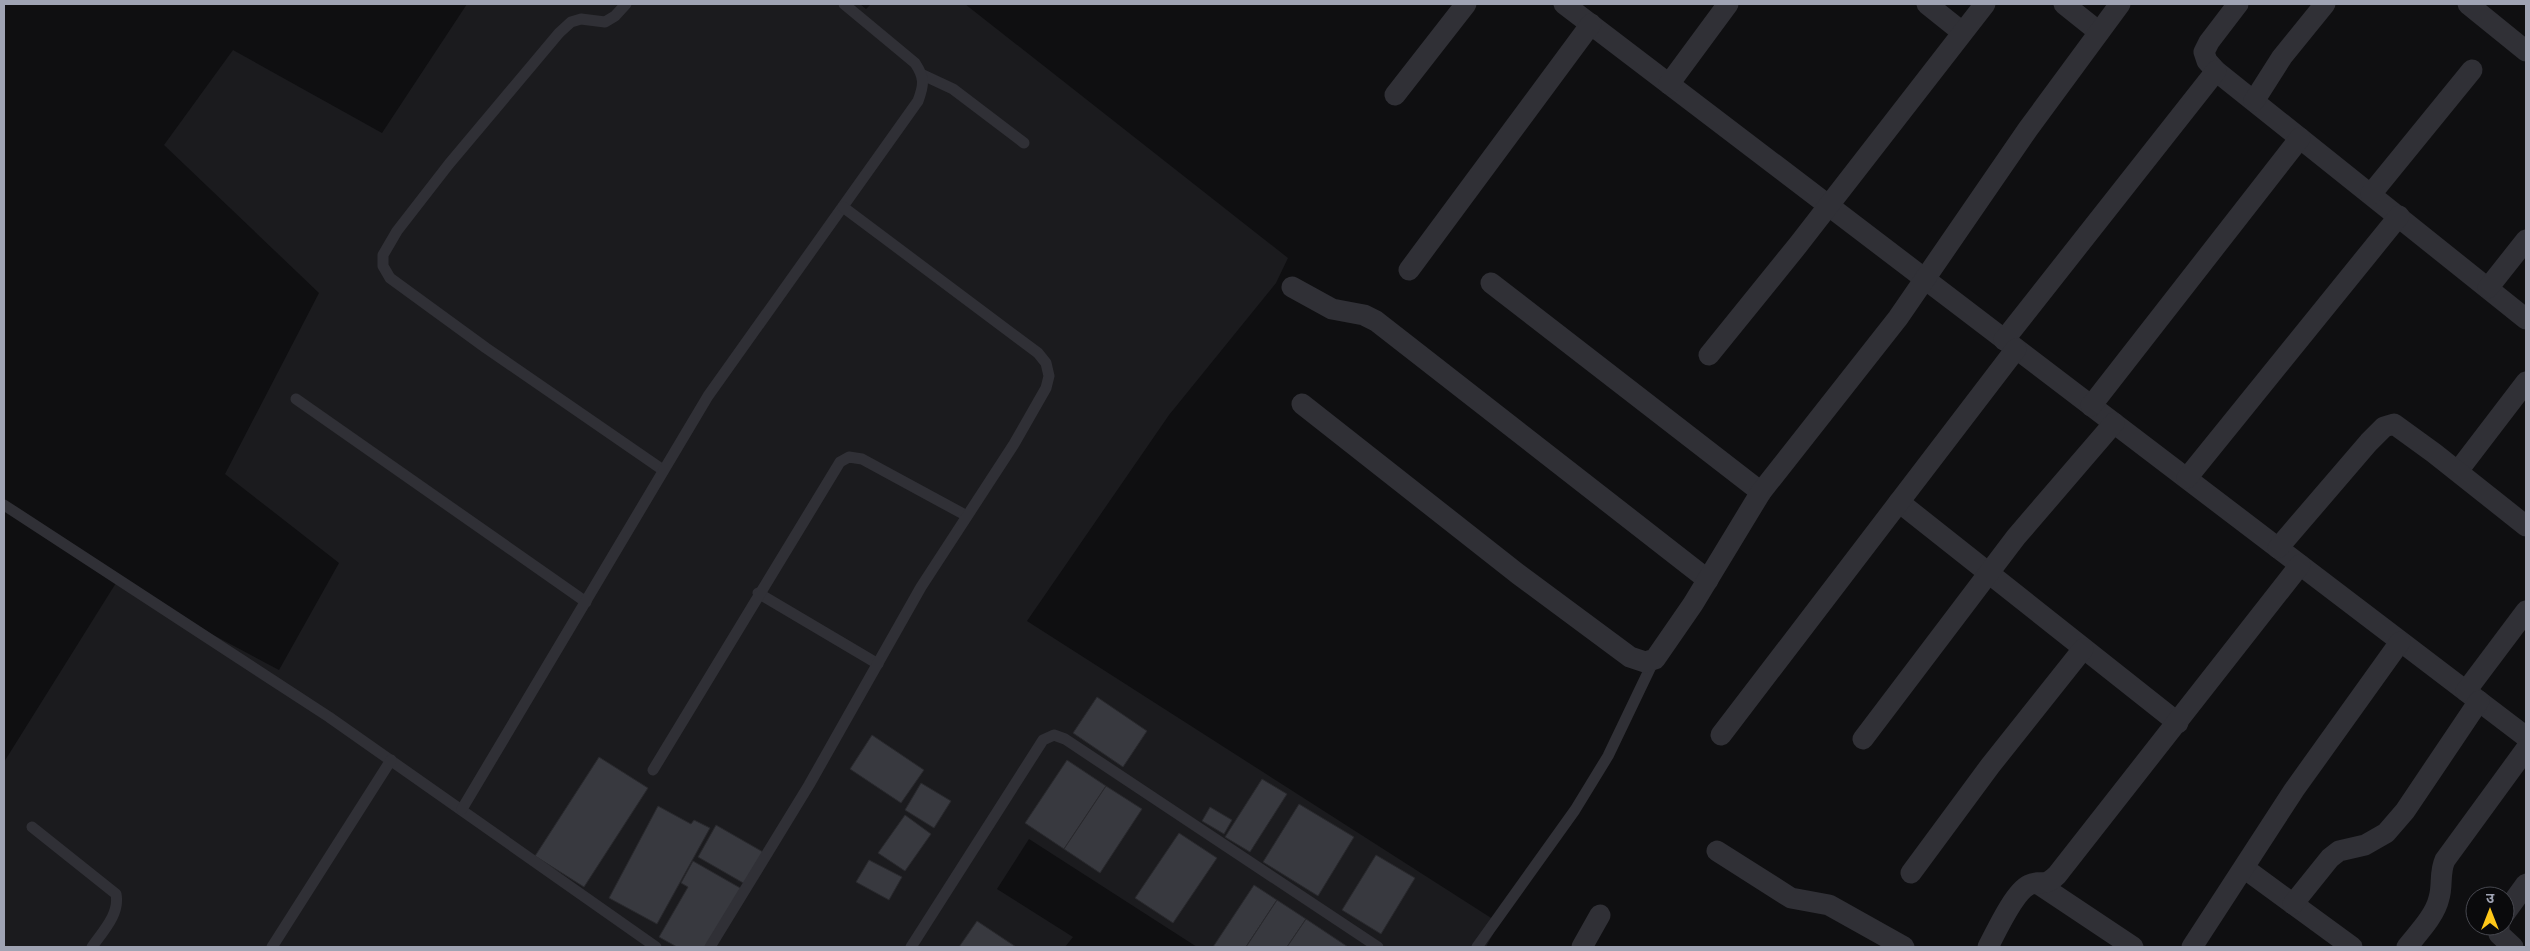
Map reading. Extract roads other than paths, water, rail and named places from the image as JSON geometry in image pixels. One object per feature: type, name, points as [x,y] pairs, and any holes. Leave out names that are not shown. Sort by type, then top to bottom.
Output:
[{"type":"street","points":[[1395,94],[1466,4]]},
{"type":"street","points":[[1564,4],[2526,738]]},
{"type":"street","points":[[1669,84],[1728,4]]},
{"type":"street","points":[[1927,4],[1962,32]]},
{"type":"street","points":[[1709,355],[1985,4]]},
{"type":"street","points":[[2064,4],[2099,32]]},
{"type":"street","points":[[1302,404],[1518,574],[1630,657],[1645,662],[1655,659],[1670,640],[1761,492],[1898,318],[2028,129],[2120,4]]},
{"type":"street","points":[[2238,4],[2208,42],[2204,52],[2207,61],[2216,71],[2526,318]]},
{"type":"street","points":[[2254,101],[2282,57],[2325,4]]},
{"type":"street","points":[[2468,4],[2526,51]]},
{"type":"street","points":[[1409,270],[1591,24]]},
{"type":"street","points":[[2371,194],[2472,70]]},
{"type":"street","points":[[1721,735],[1899,502],[2010,345],[2216,71]]},
{"type":"street","points":[[2091,406],[2300,138]]},
{"type":"street","points":[[2187,478],[2399,216]]},
{"type":"street","points":[[2488,288],[2526,240]]},
{"type":"street","points":[[1490,283],[1761,492]]},
{"type":"street","points":[[1292,287],[1332,309],[1364,315],[1376,321],[1708,580]]},
{"type":"street","points":[[2458,471],[2526,382]]},
{"type":"street","points":[[1863,739],[1987,574],[2114,423]]},
{"type":"street","points":[[2278,548],[2384,427],[2394,424],[2405,430],[2526,526]]},
{"type":"street","points":[[1899,502],[1987,574],[2178,723]]},
{"type":"street","points":[[1988,947],[2020,892],[2028,885],[2049,883],[2057,875],[2300,565]]},
{"type":"street","points":[[2293,904],[2330,858],[2339,851],[2365,845],[2386,833],[2405,811],[2526,611]]},
{"type":"street","points":[[2192,947],[2294,790],[2400,642]]},
{"type":"street","points":[[1911,873],[1990,766],[2083,649]]},
{"type":"street","points":[[2407,947],[2440,898],[2441,868],[2445,860],[2526,749]]},
{"type":"street","points":[[1718,851],[1791,898],[1829,905],[1904,947]]},
{"type":"street","points":[[2244,868],[2352,947]]},
{"type":"street","points":[[2037,883],[2133,947]]},
{"type":"street","points":[[2515,899],[2526,884]]},
{"type":"street","points":[[1582,947],[1600,916]]},
{"type":"street","points":[[2501,936],[2513,947]]},
{"type":"lane","points":[[626,4],[615,16],[605,22],[581,19],[571,22],[559,32],[449,164],[397,230],[383,255],[383,266],[390,278],[478,342],[663,470]]},
{"type":"lane","points":[[462,809],[708,396],[918,101],[924,85],[923,75],[915,63],[844,4]]},
{"type":"lane","points":[[923,75],[952,89],[1024,142]]},
{"type":"lane","points":[[710,947],[809,785],[921,587],[1014,444],[1046,388],[1048,376],[1046,363],[1038,353],[1014,333],[843,207]]},
{"type":"lane","points":[[296,399],[586,602]]},
{"type":"lane","points":[[653,770],[758,593],[828,478],[840,462],[849,457],[862,459],[967,516]]},
{"type":"lane","points":[[4,505],[329,717],[656,947]]},
{"type":"lane","points":[[758,593],[878,664]]},
{"type":"lane","points":[[1477,947],[1575,810],[1608,756],[1655,659]]},
{"type":"lane","points":[[911,947],[1043,740],[1054,735],[1066,739],[1378,947]]},
{"type":"lane","points":[[272,947],[391,760]]},
{"type":"lane","points":[[32,827],[116,894],[118,903],[114,914],[92,947]]}]
